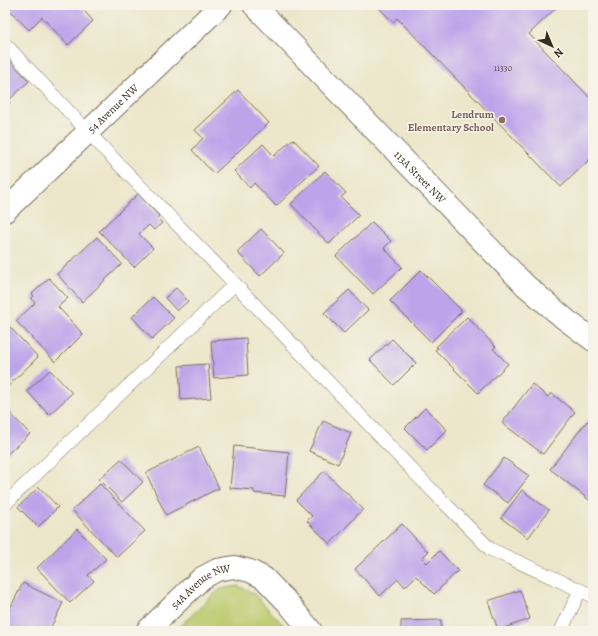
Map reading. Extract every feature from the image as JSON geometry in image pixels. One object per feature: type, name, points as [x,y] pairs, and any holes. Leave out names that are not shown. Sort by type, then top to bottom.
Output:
[{"type":"street","name":"54 Avenue NW","points":[[5,211],[221,5]]},
{"type":"street","name":"113A Street NW","points":[[254,5],[525,285],[565,319],[593,340]]},
{"type":"street","name":"54A Avenue NW","points":[[147,631],[202,578],[218,570],[234,567],[250,571],[264,578],[293,608],[311,631]]},
{"type":"lane","points":[[5,44],[87,132],[490,550],[593,596]]},
{"type":"lane","points":[[5,504],[235,284]]},
{"type":"lane","points":[[561,631],[580,590]]},
{"type":"green space","points":[[238,586],[254,594],[289,631],[175,631],[221,589]]},
{"type":"building","points":[[9,5],[79,5],[93,21],[68,45],[42,17],[29,30],[7,7]]},
{"type":"building","name":"Lendrum Elementary School","points":[[376,5],[559,5],[529,34],[593,101],[593,156],[561,187],[397,18],[393,22]]},
{"type":"building","points":[[5,56],[29,81],[8,101],[10,103],[5,108]]},
{"type":"building","points":[[238,90],[269,123],[214,174],[192,150],[203,138],[195,130]]},
{"type":"building","points":[[293,139],[319,166],[276,206],[254,183],[250,188],[234,171],[263,144],[274,156]]},
{"type":"building","points":[[325,171],[346,193],[341,197],[359,215],[329,244],[291,204]]},
{"type":"building","points":[[138,194],[159,216],[157,218],[162,223],[154,230],[149,225],[139,234],[153,248],[134,267],[99,231]]},
{"type":"building","points":[[372,222],[391,241],[384,248],[402,267],[373,294],[336,256]]},
{"type":"building","points":[[261,229],[284,253],[260,276],[237,252]]},
{"type":"building","points":[[97,237],[122,264],[82,302],[57,274]]},
{"type":"building","points":[[421,270],[462,311],[431,342],[390,301]]},
{"type":"building","points":[[49,278],[68,298],[58,307],[83,334],[55,362],[16,321],[35,303],[31,298],[34,296],[32,294]]},
{"type":"building","points":[[176,288],[188,301],[177,311],[165,298]]},
{"type":"building","points":[[349,290],[368,310],[344,333],[324,313]]},
{"type":"building","points":[[153,297],[174,318],[152,339],[132,317]]},
{"type":"building","points":[[467,317],[496,347],[493,349],[508,364],[478,393],[435,350],[438,348],[436,347]]},
{"type":"building","points":[[8,325],[38,357],[5,389],[5,328]]},
{"type":"building","points":[[246,338],[248,375],[214,378],[211,341]]},
{"type":"building","points":[[392,339],[416,363],[394,385],[370,360]]},
{"type":"building","points":[[208,364],[211,398],[181,400],[179,366]]},
{"type":"building","points":[[50,370],[72,393],[49,415],[27,391]]},
{"type":"building","points":[[532,384],[548,397],[551,393],[575,412],[543,454],[502,423]]},
{"type":"building","points":[[425,408],[447,430],[427,450],[405,428]]},
{"type":"building","points":[[7,410],[30,434],[7,454],[5,452],[5,412]]},
{"type":"building","points":[[323,421],[351,433],[338,464],[309,451]]},
{"type":"building","points":[[587,421],[593,425],[593,503],[550,469]]},
{"type":"building","points":[[234,446],[289,452],[285,496],[254,493],[254,490],[230,488]]},
{"type":"building","points":[[199,447],[219,488],[166,515],[146,473]]},
{"type":"building","points":[[504,458],[529,476],[508,503],[483,485]]},
{"type":"building","points":[[121,459],[143,482],[122,502],[99,479]]},
{"type":"building","points":[[324,471],[363,509],[330,544],[307,521],[312,516],[296,500]]},
{"type":"building","points":[[100,484],[145,531],[117,557],[72,510]]},
{"type":"building","points":[[39,487],[58,507],[38,527],[18,507]]},
{"type":"building","points":[[522,490],[549,510],[528,538],[501,518]]},
{"type":"building","points":[[402,524],[428,552],[422,558],[427,563],[439,551],[458,571],[434,594],[416,576],[405,587],[398,579],[380,596],[355,569]]},
{"type":"building","points":[[77,529],[106,559],[88,575],[94,581],[70,603],[37,568]]},
{"type":"building","points":[[23,583],[63,603],[49,631],[5,631],[5,618]]},
{"type":"building","points":[[520,590],[530,619],[498,630],[488,601]]},
{"type":"building","points":[[441,620],[441,631],[401,631],[401,621]]},
{"type":"place","name":"Lendrum Elementary School","points":[[502,120]]}]
